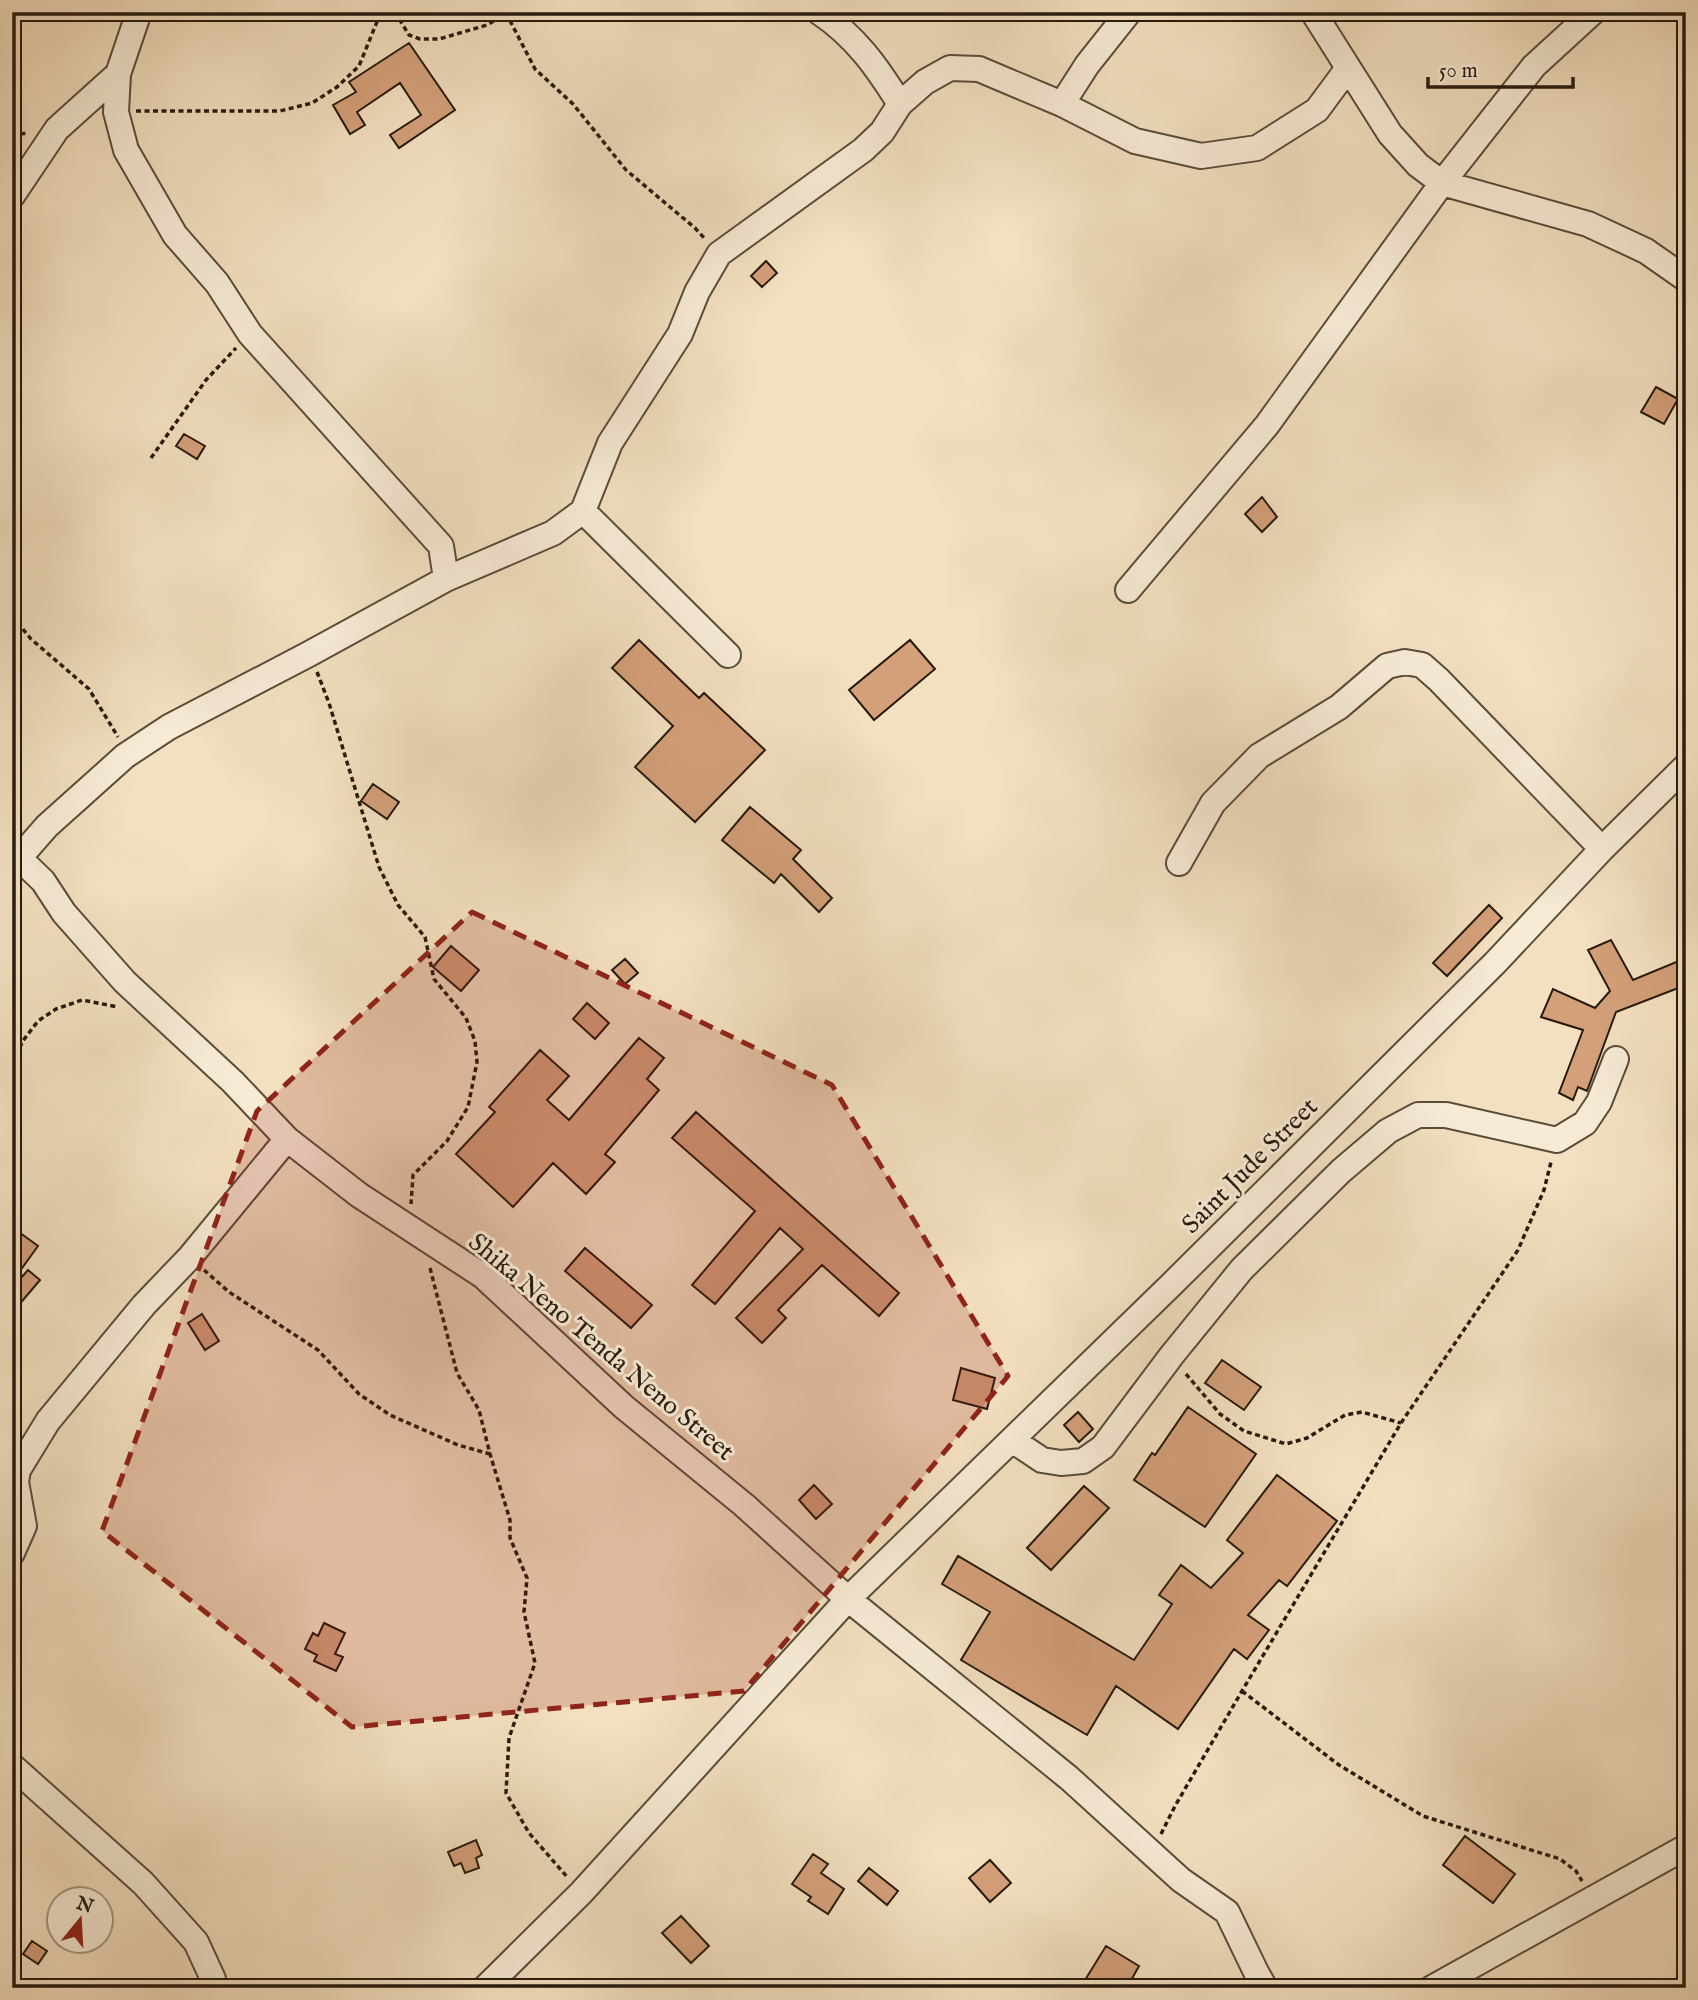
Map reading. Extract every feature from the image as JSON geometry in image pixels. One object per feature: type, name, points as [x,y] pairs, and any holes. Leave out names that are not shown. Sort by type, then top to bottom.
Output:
[{"type":"street","points":[[139,12],[118,74],[116,111],[126,149],[174,235],[217,283],[250,334],[441,546],[446,579]]},
{"type":"street","points":[[819,12],[855,40],[876,66],[900,104]]},
{"type":"street","points":[[1062,104],[1087,65],[1129,12]]},
{"type":"street","points":[[1313,12],[1390,134],[1418,165],[1442,183],[1588,224],[1646,251],[1686,279]]},
{"type":"street","points":[[1128,590],[1267,425],[1442,183],[1534,66],[1593,12]]},
{"type":"street","points":[[16,853],[125,756],[169,727],[446,579],[553,533],[583,511],[610,443],[680,334],[697,292],[719,254],[863,150],[882,132],[900,104],[925,82],[950,68],[979,69],[1062,104],[1135,141],[1201,156],[1257,148],[1317,110],[1348,68]]},
{"type":"street","points":[[12,196],[57,129],[118,74]]},
{"type":"street","points":[[583,511],[728,655]]},
{"type":"street","points":[[1179,863],[1213,803],[1259,756],[1339,707],[1387,666],[1405,662],[1422,665],[1438,680],[1602,849]]},
{"type":"street","name":"Saint Jude Street","points":[[485,1988],[581,1893],[848,1599],[1495,963],[1602,849],[1686,766]]},
{"type":"street","name":"Shika Neno Tenda Neno Street","points":[[16,853],[43,881],[64,913],[125,982],[233,1082],[287,1139],[359,1195],[483,1276],[624,1407],[744,1505],[848,1599],[1069,1778],[1181,1880],[1227,1912],[1265,1988]]},
{"type":"street","points":[[1012,1440],[1042,1460],[1061,1463],[1083,1461],[1103,1447],[1172,1355],[1242,1269],[1341,1171],[1388,1131],[1418,1115],[1446,1115],[1557,1140],[1585,1124],[1599,1102],[1616,1059]]},
{"type":"street","points":[[12,1553],[18,1525],[18,1470],[48,1421],[144,1306],[190,1257],[287,1139]]},
{"type":"street","points":[[12,1766],[143,1883],[196,1942],[213,1979],[212,1988]]},
{"type":"street","points":[[1432,1988],[1686,1847]]},
{"type":"path","points":[[116,111],[280,111],[312,103],[337,87],[359,66],[381,12]]},
{"type":"path","points":[[395,12],[409,35],[420,40],[439,39],[487,25],[506,13],[535,69],[573,104],[626,170],[695,228],[719,254]]},
{"type":"path","points":[[150,458],[206,380],[250,334]]},
{"type":"path","points":[[12,616],[31,639],[89,689],[116,732],[125,756]]},
{"type":"path","points":[[309,654],[330,703],[379,867],[398,905],[425,937],[434,979],[466,1018],[475,1041],[477,1062],[468,1107],[446,1141],[413,1175],[411,1203],[457,1373],[479,1410],[510,1520],[510,1538],[527,1577],[524,1612],[535,1663],[509,1738],[506,1793],[529,1833],[581,1893]]},
{"type":"path","points":[[12,1072],[22,1042],[38,1021],[56,1009],[82,1000],[129,1010]]},
{"type":"path","points":[[1152,1852],[1175,1806],[1401,1423],[1518,1250],[1544,1191],[1557,1140]]},
{"type":"path","points":[[190,1257],[229,1292],[318,1349],[359,1394],[390,1415],[458,1445],[490,1454]]},
{"type":"path","points":[[1172,1355],[1220,1413],[1244,1431],[1286,1444],[1307,1438],[1345,1415],[1362,1412],[1401,1423]]},
{"type":"path","points":[[1242,1691],[1339,1765],[1423,1816],[1560,1859],[1576,1871],[1593,1898]]},
{"type":"highlighted area","points":[[472,912],[832,1085],[1008,1376],[744,1691],[352,1727],[102,1531],[257,1111]]},
{"type":"building","points":[[409,43],[455,110],[399,148],[390,135],[421,115],[400,83],[357,112],[365,125],[350,134],[333,105],[356,92],[349,82]]},
{"type":"building","points":[[766,261],[777,273],[762,287],[751,276]]},
{"type":"building","points":[[1656,387],[1678,399],[1664,424],[1641,412]]},
{"type":"building","points":[[184,434],[205,446],[197,459],[176,446]]},
{"type":"building","points":[[1262,497],[1277,517],[1262,532],[1245,514]]},
{"type":"building","points":[[639,640],[699,698],[704,693],[765,750],[695,822],[635,767],[673,726],[612,668]]},
{"type":"building","points":[[910,640],[935,669],[874,720],[849,690]]},
{"type":"building","points":[[373,784],[399,802],[387,819],[361,801]]},
{"type":"building","points":[[750,807],[801,850],[793,859],[832,898],[819,912],[781,874],[774,883],[722,840]]},
{"type":"building","points":[[1489,905],[1502,918],[1447,976],[1433,963]]},
{"type":"building","points":[[1611,940],[1633,980],[1686,958],[1686,985],[1616,1012],[1587,1091],[1578,1087],[1573,1100],[1559,1093],[1583,1030],[1541,1017],[1553,989],[1595,1008],[1610,991],[1588,950]]},
{"type":"building","points":[[451,946],[479,970],[461,991],[433,967]]},
{"type":"building","points":[[625,959],[638,973],[625,984],[612,970]]},
{"type":"building","points":[[587,1003],[609,1023],[595,1039],[573,1019]]},
{"type":"building","points":[[639,1038],[664,1058],[647,1079],[659,1090],[605,1154],[615,1162],[586,1194],[553,1163],[513,1207],[456,1154],[495,1112],[489,1107],[540,1050],[569,1076],[547,1100],[569,1120]]},
{"type":"building","points":[[696,1112],[899,1293],[879,1316],[822,1265],[778,1310],[786,1318],[762,1343],[736,1318],[803,1249],[780,1228],[715,1304],[692,1285],[755,1211],[672,1138]]},
{"type":"building","points":[[12,1227],[38,1246],[12,1282]]},
{"type":"building","points":[[585,1248],[652,1305],[631,1328],[565,1271]]},
{"type":"building","points":[[28,1270],[40,1280],[12,1313],[12,1288]]},
{"type":"building","points":[[202,1314],[219,1341],[205,1350],[188,1323]]},
{"type":"building","points":[[1222,1360],[1261,1387],[1244,1410],[1205,1383]]},
{"type":"building","points":[[961,1368],[995,1378],[987,1409],[953,1400]]},
{"type":"building","points":[[1188,1407],[1256,1454],[1205,1527],[1134,1480]]},
{"type":"building","points":[[1078,1412],[1093,1429],[1079,1442],[1064,1425]]},
{"type":"building","points":[[1277,1475],[1337,1521],[1287,1586],[1279,1580],[1248,1615],[1269,1630],[1247,1659],[1234,1649],[1178,1729],[1116,1686],[1087,1735],[961,1660],[990,1612],[942,1584],[958,1556],[1134,1660],[1172,1604],[1159,1595],[1181,1565],[1211,1588],[1243,1553],[1227,1540]]},
{"type":"building","points":[[814,1485],[832,1504],[816,1519],[799,1500]]},
{"type":"building","points":[[1084,1486],[1109,1508],[1051,1570],[1027,1548]]},
{"type":"building","points":[[324,1623],[345,1633],[335,1654],[343,1657],[336,1671],[314,1661],[317,1655],[305,1649],[313,1633],[318,1636]]},
{"type":"building","points":[[1465,1836],[1515,1874],[1493,1903],[1443,1865]]},
{"type":"building","points":[[476,1840],[482,1855],[476,1858],[479,1868],[465,1873],[461,1863],[454,1866],[448,1852]]},
{"type":"building","points":[[813,1854],[828,1864],[821,1873],[844,1889],[828,1914],[808,1901],[811,1897],[792,1884]]},
{"type":"building","points":[[990,1860],[1011,1883],[990,1902],[969,1878]]},
{"type":"building","points":[[869,1868],[898,1891],[887,1905],[858,1881]]},
{"type":"building","points":[[681,1916],[709,1946],[691,1963],[662,1933]]},
{"type":"building","points":[[32,1941],[46,1950],[38,1964],[23,1954]]},
{"type":"building","points":[[1106,1946],[1139,1966],[1130,1982],[1125,1979],[1121,1988],[1102,1988],[1085,1980]]}]
